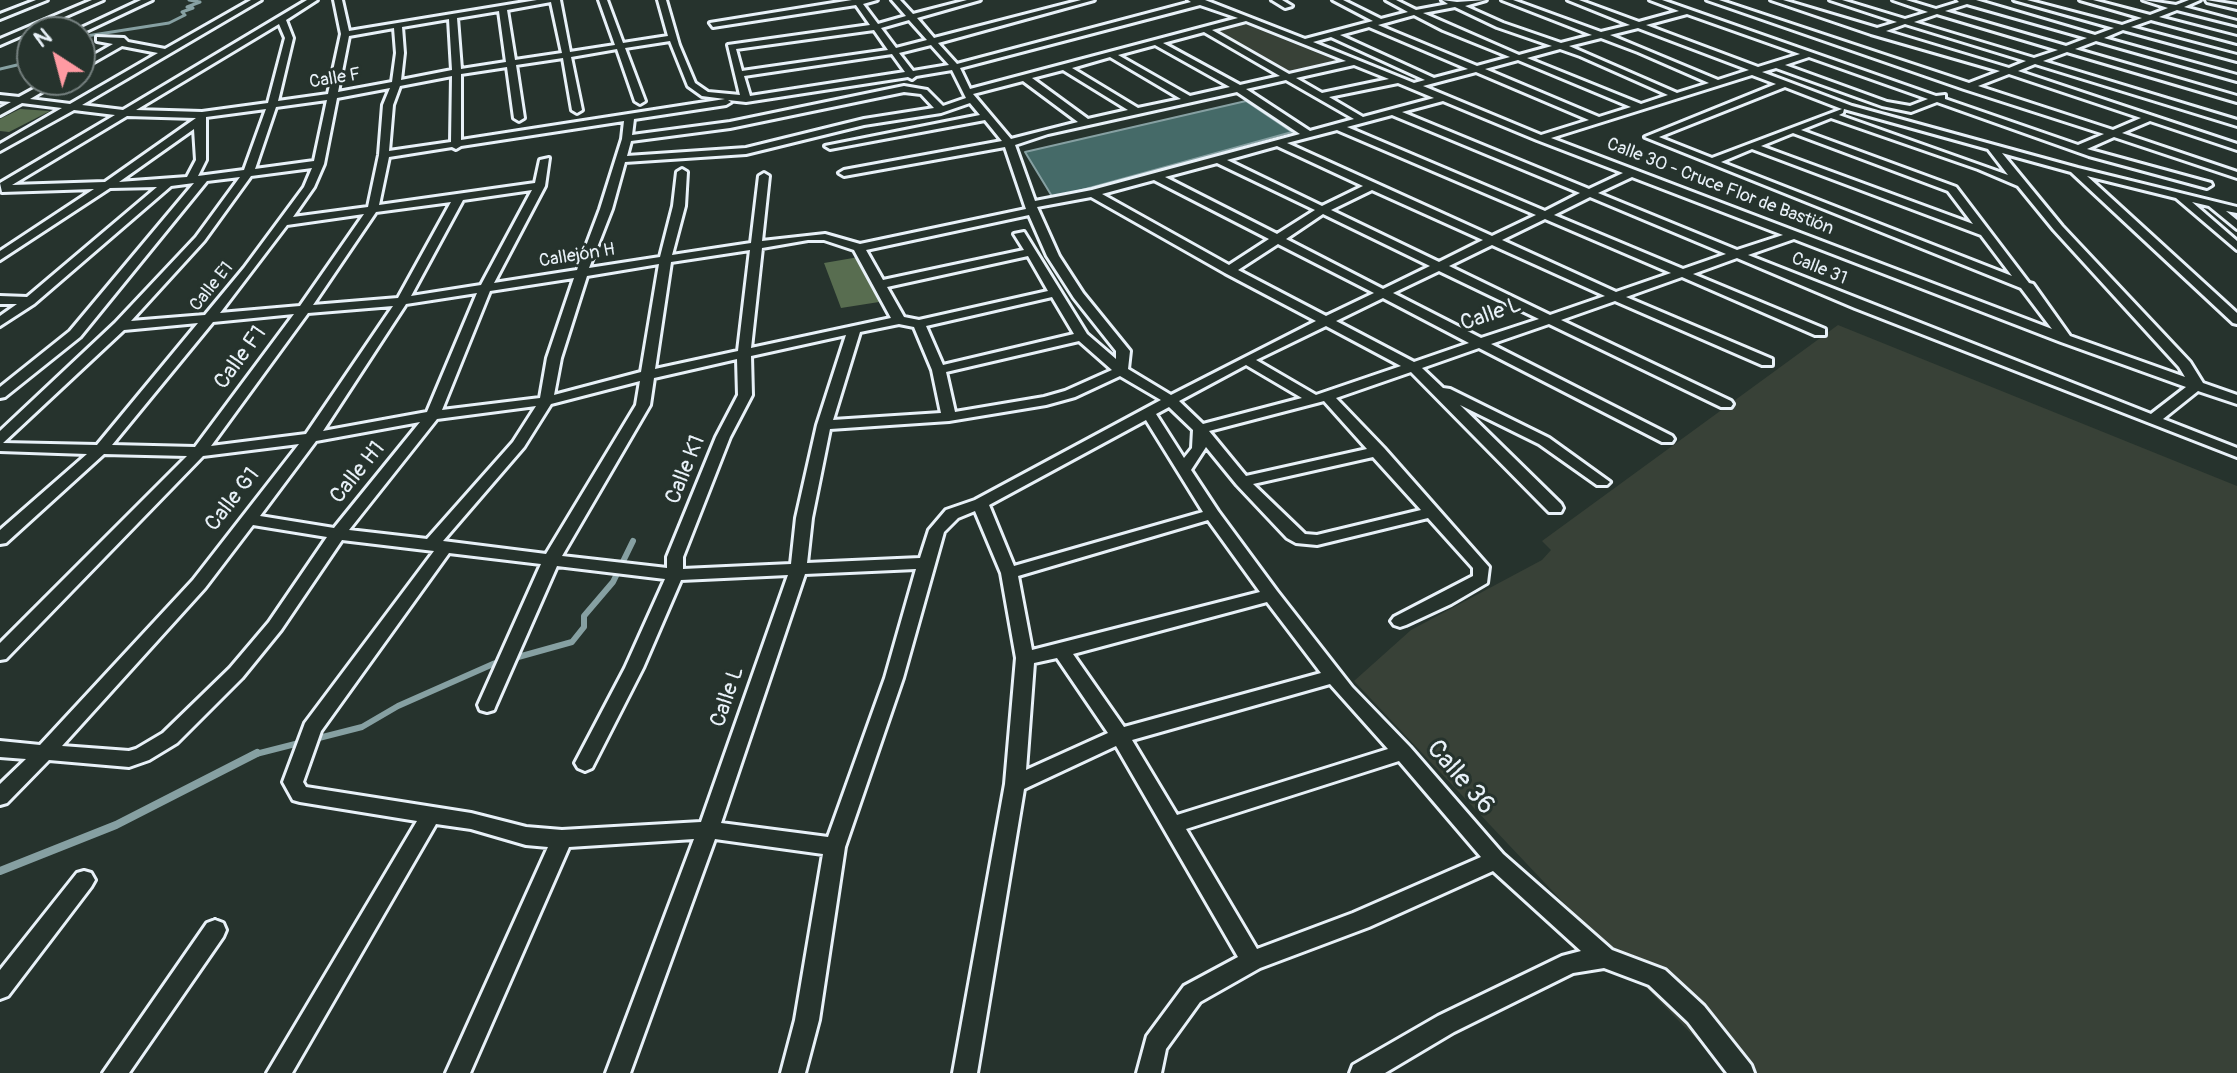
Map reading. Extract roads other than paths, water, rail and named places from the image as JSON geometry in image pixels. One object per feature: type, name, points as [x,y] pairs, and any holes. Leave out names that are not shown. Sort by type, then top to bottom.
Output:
[{"type":"street","points":[[0,17],[43,0]]},
{"type":"street","points":[[66,16],[99,0]]},
{"type":"street","points":[[96,23],[148,0]]},
{"type":"street","points":[[0,148],[257,0]]},
{"type":"street","points":[[0,188],[313,0]]},
{"type":"street","name":"Calle E1","points":[[0,539],[101,449],[209,320],[309,187],[319,164],[345,34],[338,0]]},
{"type":"street","points":[[345,34],[553,0],[577,110]]},
{"type":"street","points":[[603,0],[640,101]]},
{"type":"street","points":[[662,0],[691,84],[705,94],[742,98]]},
{"type":"street","points":[[713,25],[873,0]]},
{"type":"street","points":[[896,0],[955,67],[969,96],[1009,143],[1053,256],[1078,295],[1123,351],[1121,371]]},
{"type":"street","points":[[742,98],[730,48],[875,27],[976,0]]},
{"type":"street","points":[[738,74],[896,51],[1090,0]]},
{"type":"street","points":[[1276,0],[1288,6]]},
{"type":"street","points":[[1337,0],[1376,23],[1474,70],[1598,120]]},
{"type":"street","points":[[1390,0],[1413,13],[1640,107]]},
{"type":"street","points":[[1446,0],[1677,96]]},
{"type":"street","points":[[1306,41],[1413,13],[1482,0]]},
{"type":"street","points":[[1506,0],[1603,35],[1718,83]]},
{"type":"street","points":[[1572,0],[1849,108],[2075,170],[2237,210]]},
{"type":"street","points":[[1654,0],[2080,148],[2207,185]]},
{"type":"street","points":[[1775,0],[2009,71],[2237,147]]},
{"type":"street","points":[[1834,0],[2237,123]]},
{"type":"street","points":[[1897,0],[2237,99]]},
{"type":"street","points":[[2018,0],[2237,58]]},
{"type":"street","points":[[2084,0],[2237,40]]},
{"type":"street","points":[[2147,0],[2237,23]]},
{"type":"street","points":[[1777,65],[1885,104],[1911,109],[2196,0]]},
{"type":"street","points":[[2210,0],[2237,7]]},
{"type":"street","points":[[384,155],[456,146],[742,98],[912,76],[1199,1]]},
{"type":"street","name":"Calle 30 - Cruce Flor de Bastión","points":[[1199,1],[1306,41],[1631,173],[2066,339],[2237,400]]},
{"type":"street","points":[[1414,86],[1720,1],[2237,175]]},
{"type":"street","points":[[1541,138],[1756,72],[1966,1],[2237,79]]},
{"type":"street","points":[[858,2],[912,76]]},
{"type":"street","points":[[503,8],[519,118]]},
{"type":"street","points":[[453,16],[457,72],[456,146]]},
{"type":"street","points":[[621,159],[752,149],[792,138],[941,110],[969,96],[1025,78],[1247,18]]},
{"type":"street","points":[[2,447],[200,239],[248,173],[272,105],[289,38],[281,19]]},
{"type":"street","name":"Calle F1","points":[[0,654],[199,452],[373,209],[384,155],[388,105],[396,84],[400,53],[398,25]]},
{"type":"street","points":[[1206,30],[1360,119]]},
{"type":"street","points":[[1332,34],[1434,81]]},
{"type":"street","points":[[96,58],[136,35]]},
{"type":"street","name":"Calle F","points":[[0,98],[200,118],[457,72],[673,38]]},
{"type":"street","points":[[100,39],[166,52]]},
{"type":"street","points":[[1157,43],[1236,87],[1307,134]]},
{"type":"street","points":[[1112,55],[1188,99]]},
{"type":"street","points":[[844,173],[1009,143],[1085,122],[1357,62]]},
{"type":"street","points":[[1065,67],[1136,111]]},
{"type":"street","points":[[1025,78],[1085,122]]},
{"type":"street","points":[[2080,148],[2237,79]]},
{"type":"street","points":[[1321,96],[1400,80]]},
{"type":"street","points":[[1784,84],[1651,134],[1654,139],[2029,287]]},
{"type":"street","points":[[627,139],[730,125],[904,89],[920,90],[941,110]]},
{"type":"street","points":[[0,112],[30,96]]},
{"type":"street","name":"Callejón H","points":[[120,326],[402,301],[825,237],[859,248],[1093,193],[1445,98]]},
{"type":"street","points":[[721,151],[730,125],[724,102]]},
{"type":"street","points":[[1711,162],[1849,108]]},
{"type":"street","name":"Calle 31","points":[[1391,111],[1737,255],[2237,453]]},
{"type":"street","points":[[1831,115],[1982,167],[2024,185]]},
{"type":"street","points":[[629,117],[621,159],[554,358],[546,401],[519,444],[439,545],[312,728],[293,782],[300,794],[471,821],[526,836],[562,839],[708,830],[835,847]]},
{"type":"street","points":[[830,146],[986,117]]},
{"type":"street","points":[[0,394],[75,334],[197,180],[201,160],[200,118]]},
{"type":"street","points":[[0,256],[109,184],[200,118]]},
{"type":"street","points":[[1336,126],[1820,332]]},
{"type":"street","points":[[1793,130],[1952,189],[2066,339]]},
{"type":"street","points":[[1276,142],[1767,362]]},
{"type":"street","points":[[1752,146],[1988,234]]},
{"type":"street","points":[[1992,148],[2058,228],[2185,365],[2197,385],[2154,419]]},
{"type":"street","points":[[1217,159],[1726,404]]},
{"type":"street","name":"Calle H1","points":[[47,750],[129,759],[142,755],[170,738],[236,673],[275,626],[338,534],[433,415],[485,288],[540,186],[545,160]]},
{"type":"street","points":[[0,188],[168,183],[319,164]]},
{"type":"street","points":[[2205,202],[2207,185],[2218,168]]},
{"type":"street","points":[[2075,170],[2237,320]]},
{"type":"street","points":[[487,705],[552,558],[643,405],[665,261],[679,206],[682,172]]},
{"type":"street","points":[[793,1073],[807,1020],[835,847],[894,678],[937,530],[952,514],[980,503],[1246,360],[1631,173]]},
{"type":"street","name":"Calle K1","points":[[585,763],[634,668],[675,575],[675,557],[723,437],[745,395],[744,353],[764,176]]},
{"type":"street","points":[[1155,176],[1667,439]]},
{"type":"street","points":[[0,322],[30,301],[168,183]]},
{"type":"street","points":[[284,222],[540,186]]},
{"type":"street","points":[[1229,270],[1324,209],[1371,186]]},
{"type":"street","points":[[1093,193],[1229,270],[1414,367],[1555,508]]},
{"type":"street","points":[[2177,195],[2237,247]]},
{"type":"street","name":"Calle G1","points":[[0,797],[199,584],[250,519],[311,438],[402,301],[459,198]]},
{"type":"street","points":[[2205,202],[2237,226]]},
{"type":"street","points":[[1020,234],[1082,336],[1121,371],[1170,400],[1200,429],[1242,482],[1293,534],[1302,539],[1317,540],[1431,512]]},
{"type":"street","name":"Calle L","points":[[1200,429],[1320,398],[1793,235]]},
{"type":"street","points":[[859,248],[899,320]]},
{"type":"street","points":[[879,285],[1030,252]]},
{"type":"street","points":[[2,447],[199,452],[311,438],[433,415],[546,401],[854,329],[899,320],[919,324],[1054,293]]},
{"type":"street","points":[[0,300],[30,301]]},
{"type":"street","points":[[919,324],[939,370],[949,417]]},
{"type":"street","name":"Calle L","points":[[618,1073],[708,830],[798,571],[804,518],[824,425],[854,329]]},
{"type":"street","points":[[939,370],[1082,336]]},
{"type":"street","points":[[1246,360],[1320,398],[1379,451],[1481,567],[1481,579],[1400,621]]},
{"type":"street","points":[[824,425],[949,417],[1046,401],[1070,394],[1121,371]]},
{"type":"street","points":[[1436,388],[1544,441],[1602,482]]},
{"type":"street","name":"Calle 36","points":[[1149,414],[1212,514],[1334,676],[1496,860],[1604,958],[1657,977],[1696,1014],[1742,1073]]},
{"type":"street","points":[[1185,468],[1199,448],[1200,429]]},
{"type":"street","points":[[1242,482],[1379,451]]},
{"type":"street","points":[[965,1073],[1015,784],[1025,658],[1009,573],[980,503]]},
{"type":"street","points":[[1009,573],[1212,514]]},
{"type":"street","points":[[250,519],[338,534],[675,575],[926,563]]},
{"type":"street","points":[[1025,658],[1271,595]]},
{"type":"street","points":[[1061,651],[1120,736],[1252,961]]},
{"type":"street","points":[[1015,784],[1120,736],[1334,676]]},
{"type":"street","points":[[0,749],[47,750]]},
{"type":"street","points":[[1173,825],[1403,752]]},
{"type":"street","points":[[279,1073],[431,815]]},
{"type":"street","points":[[458,1073],[562,839]]},
{"type":"street","points":[[1149,1073],[1155,1044],[1192,994],[1252,961],[1361,920],[1496,860]]},
{"type":"street","points":[[0,988],[84,880]]},
{"type":"street","points":[[115,1073],[215,930]]},
{"type":"street","points":[[1362,1073],[1446,1024],[1570,963],[1604,958]]},
{"type":"water","points":[[1246,101],[1292,132],[1053,198],[1025,152]]},
{"type":"waterway","points":[[96,34],[169,23],[185,15],[182,12],[193,8],[187,7],[200,2],[189,0]]},
{"type":"waterway","points":[[0,69],[16,65]]},
{"type":"waterway","points":[[254,754],[362,727],[398,706],[493,664],[572,642],[584,627],[584,616],[613,582],[633,541]]},
{"type":"waterway","points":[[0,871],[116,825],[254,754]]}]
